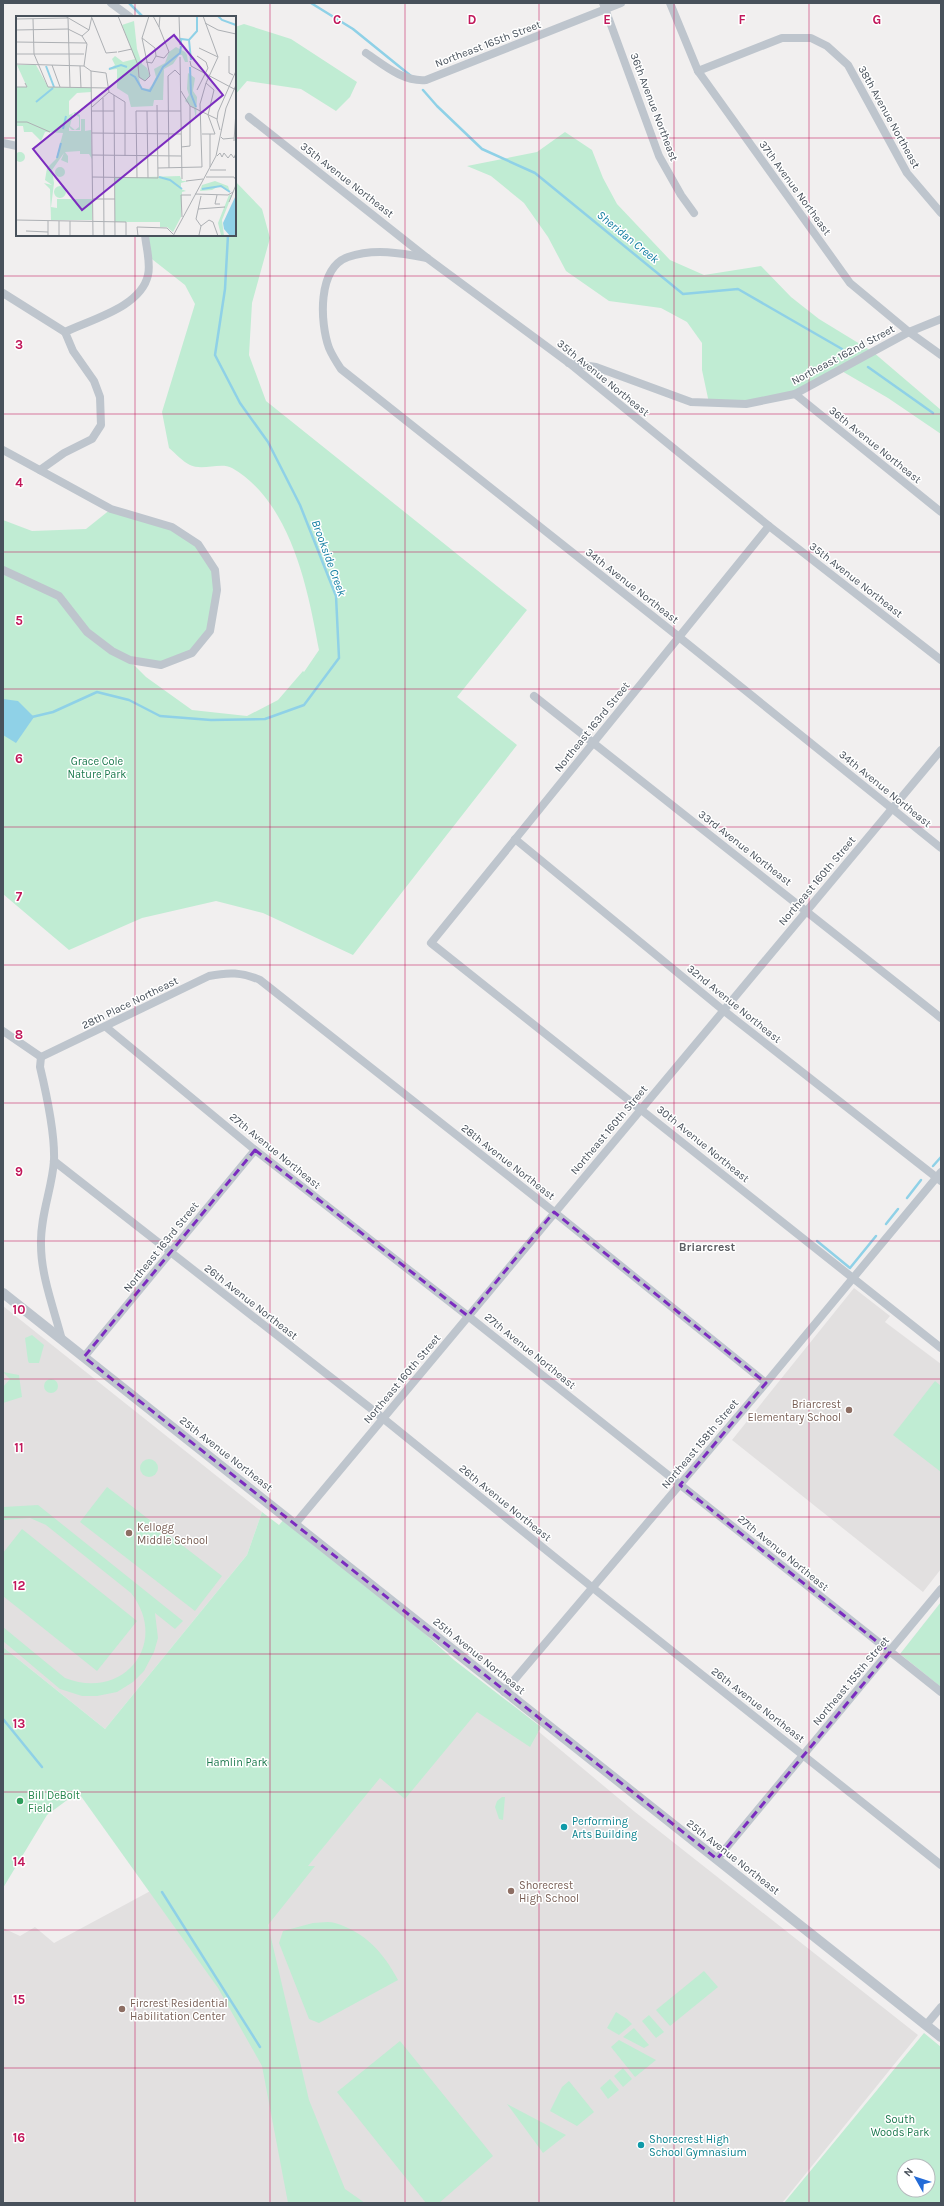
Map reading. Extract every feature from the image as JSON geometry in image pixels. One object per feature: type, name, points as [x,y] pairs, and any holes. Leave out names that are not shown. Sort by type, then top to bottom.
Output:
[{"type":"street","points":[[111,3],[129,16]]},
{"type":"street","name":"Northeast 165th Street","points":[[366,53],[404,78],[416,81],[426,80],[605,6],[621,3]]},
{"type":"street","name":"37th Avenue Northeast","points":[[670,3],[698,71],[850,283],[909,332],[941,355]]},
{"type":"street","name":"36th Avenue Northeast","points":[[605,6],[659,156],[681,195],[694,213]]},
{"type":"street","name":"38th Avenue Northeast","points":[[698,71],[782,38],[811,38],[827,46],[848,65],[907,173],[941,213]]},
{"type":"street","name":"35th Avenue Northeast","points":[[249,117],[427,258],[569,363],[769,526],[941,660]]},
{"type":"street","points":[[3,143],[16,146]]},
{"type":"street","points":[[65,332],[131,302],[140,292],[148,275],[145,236]]},
{"type":"street","name":"34th Avenue Northeast","points":[[427,258],[386,251],[348,257],[336,264],[328,278],[323,301],[325,330],[329,349],[341,370],[679,637],[941,848]]},
{"type":"street","points":[[3,293],[65,332],[73,351],[94,381],[100,397],[101,425],[92,439],[64,453],[40,470]]},
{"type":"street","name":"Northeast 162nd Street","points":[[569,363],[596,367],[691,402],[746,404],[795,394],[909,332],[941,319]]},
{"type":"street","name":"36th Avenue Northeast","points":[[795,394],[941,512]]},
{"type":"street","points":[[3,450],[111,509],[172,527],[198,544],[215,570],[217,590],[210,631],[192,654],[161,665],[130,660],[112,651],[87,632],[59,596],[3,570]]},
{"type":"street","name":"Northeast 163rd Street","points":[[431,943],[769,526]]},
{"type":"street","name":"33rd Avenue Northeast","points":[[534,696],[807,910],[941,1018]]},
{"type":"street","name":"Northeast 160th Street","points":[[295,1524],[941,750]]},
{"type":"street","name":"32nd Avenue Northeast","points":[[515,839],[723,1010],[939,1177]]},
{"type":"street","name":"30th Avenue Northeast","points":[[431,943],[941,1348]]},
{"type":"street","name":"28th Place Northeast","points":[[41,1057],[106,1027],[209,976],[230,972]]},
{"type":"street","name":"28th Avenue Northeast","points":[[230,972],[245,974],[260,980],[554,1212],[766,1383]]},
{"type":"street","name":"27th Avenue Northeast","points":[[106,1027],[255,1150],[468,1316],[941,1692]]},
{"type":"street","points":[[3,1031],[41,1057],[40,1067],[52,1137],[54,1161],[43,1216],[41,1246],[45,1274],[62,1340]]},
{"type":"street","name":"Northeast 163rd Street","points":[[84,1357],[255,1150]]},
{"type":"street","name":"26th Avenue Northeast","points":[[54,1161],[383,1418],[593,1588],[941,1865]]},
{"type":"street","name":"Northeast 158th Street","points":[[504,1692],[939,1177]]},
{"type":"street","name":"25th Avenue Northeast","points":[[3,1293],[295,1524],[504,1692],[941,2037]]},
{"type":"street","name":"Northeast 155th Street","points":[[717,1860],[941,1589]]},
{"type":"street","points":[[926,2025],[941,2007]]},
{"type":"highlighted area","points":[[255,1150],[468,1316],[554,1212],[766,1383],[680,1485],[890,1652],[717,1859],[84,1357]]},
{"type":"shaded area","name":"Briarcrest Elementary School","points":[[854,1288],[890,1316],[885,1322],[941,1364],[941,1569],[923,1592],[732,1440]]},
{"type":"shaded area","name":"Kellogg Middle School","points":[[3,1306],[262,1512],[247,1555],[105,1729],[3,1647]]},
{"type":"shaded area","name":"Shorecrest High School","points":[[466,1671],[635,1812],[918,2035],[782,2203],[3,2203],[3,1928],[20,1936],[35,1927],[54,1943],[167,1882],[223,1970]]},
{"type":"green space","points":[[244,24],[291,39],[357,82],[350,97],[336,111],[301,89],[247,81],[236,94],[236,27]]},
{"type":"green space","points":[[565,132],[592,150],[603,178],[617,204],[670,260],[704,275],[761,266],[791,297],[819,319],[873,352],[941,410],[941,434],[888,398],[840,370],[795,394],[746,404],[709,403],[702,370],[702,343],[687,322],[661,308],[609,301],[566,271],[548,237],[524,203],[491,176],[467,166],[537,152]]},
{"type":"green space","name":"Grace Cole Nature Park","points":[[236,182],[262,209],[270,238],[252,303],[249,355],[266,401],[527,610],[457,697],[517,745],[353,955],[263,913],[216,901],[142,918],[69,950],[3,894],[3,520],[32,531],[86,529],[111,509],[172,527],[198,544],[215,570],[210,631],[192,653],[161,665],[130,661],[146,677],[192,710],[247,716],[278,700],[303,671],[304,672],[319,650],[309,601],[294,549],[283,524],[269,502],[252,483],[232,468],[228,466],[195,467],[187,464],[169,448],[162,412],[195,304],[185,285],[148,256],[145,236],[236,236]]},
{"type":"green space","points":[[32,1335],[44,1345],[39,1363],[29,1363],[28,1361],[25,1338]]},
{"type":"green space","points":[[3,1372],[19,1375],[22,1397],[3,1403],[3,1387],[10,1379]]},
{"type":"green space","points":[[48,1379],[54,1379],[58,1383],[58,1389],[54,1393],[48,1393],[44,1389],[44,1383]]},
{"type":"green space","points":[[935,1381],[941,1386],[941,1472],[893,1435]]},
{"type":"green space","points":[[145,1459],[153,1459],[158,1464],[156,1475],[153,1477],[145,1477],[140,1472],[140,1464]]},
{"type":"green space","points":[[107,1487],[222,1576],[195,1611],[80,1522]]},
{"type":"green space","points":[[38,1505],[183,1621],[175,1629],[155,1613],[158,1638],[154,1652],[144,1671],[133,1682],[117,1692],[97,1696],[82,1696],[60,1689],[3,1641],[3,1627],[65,1678],[86,1683],[106,1681],[122,1674],[135,1663],[143,1648],[145,1631],[142,1612],[131,1593],[46,1525],[30,1518],[3,1520],[3,1507]]},
{"type":"green space","name":"Hamlin Park","points":[[262,1512],[279,1525],[286,1517],[363,1578],[454,1660],[541,1727],[530,1747],[477,1712],[405,1799],[380,1778],[308,1866],[315,1866],[268,1925],[309,2100],[345,2189],[365,2203],[288,2203],[262,2066],[218,1988],[78,1792],[47,1815],[3,1888],[3,1647],[105,1729],[247,1555]]},
{"type":"green space","points":[[22,1529],[137,1621],[97,1671],[3,1596],[3,1553]]},
{"type":"green space","points":[[941,1602],[941,1687],[900,1654]]},
{"type":"green space","points":[[502,1797],[505,1797],[503,1820],[499,1819],[495,1807],[497,1801]]},
{"type":"green space","points":[[332,1922],[356,1932],[380,1952],[393,1970],[398,1980],[319,2023],[309,2019],[279,1943],[283,1931],[313,1923]]},
{"type":"green space","points":[[704,1971],[718,1987],[670,2026],[656,2010]]},
{"type":"green space","points":[[616,2012],[632,2024],[619,2035],[607,2028]]},
{"type":"green space","points":[[649,2015],[664,2032],[656,2038],[642,2021]]},
{"type":"green space","points":[[634,2028],[649,2045],[644,2048],[623,2037]]},
{"type":"green space","name":"South Woods Park","points":[[924,2033],[941,2047],[941,2203],[784,2203]]},
{"type":"green space","points":[[619,2040],[656,2060],[635,2077],[611,2047]]},
{"type":"green space","points":[[400,2041],[493,2156],[439,2203],[426,2203],[337,2092]]},
{"type":"green space","points":[[623,2068],[632,2079],[623,2087],[614,2076]]},
{"type":"green space","points":[[610,2079],[619,2090],[608,2099],[600,2088]]},
{"type":"green space","points":[[569,2081],[594,2112],[577,2126],[550,2111],[562,2087]]},
{"type":"green space","points":[[507,2104],[566,2135],[543,2153]]},
{"type":"water","points":[[3,699],[18,701],[34,717],[16,743],[3,735]]},
{"type":"waterway","name":"Brookside Creek","points":[[129,3],[142,16]]},
{"type":"waterway","name":"Sheridan Creek","points":[[311,3],[353,29],[411,76]]},
{"type":"waterway","name":"Sheridan Creek","points":[[423,90],[437,106],[482,149],[535,173],[683,294],[738,289],[842,349]]},
{"type":"waterway","name":"Brookside Creek","points":[[32,717],[53,712],[97,692],[129,700],[160,716],[211,720],[265,719],[304,705],[339,658],[336,596],[300,505],[268,442],[240,403],[215,355],[225,289],[228,236]]},
{"type":"waterway","name":"Sheridan Creek","points":[[868,367],[933,413]]},
{"type":"waterway","points":[[933,1166],[941,1157]]},
{"type":"waterway","points":[[907,1198],[921,1180]]},
{"type":"waterway","points":[[886,1224],[898,1209]]},
{"type":"waterway","points":[[817,1241],[850,1268],[876,1236]]},
{"type":"waterway","points":[[3,1719],[42,1767]]},
{"type":"waterway","points":[[162,1892],[260,2047]]},
{"type":"place","name":"Briarcrest Elementary School","points":[[849,1410]]},
{"type":"place","name":"Kellogg Middle School","points":[[129,1533]]},
{"type":"place","name":"Bill DeBolt Field","points":[[20,1801]]},
{"type":"place","name":"Performing Arts Building","points":[[564,1827]]},
{"type":"place","name":"Shorecrest High School","points":[[511,1891]]},
{"type":"place","name":"Fircrest Residential Habilitation Center","points":[[122,2009]]},
{"type":"place","name":"Shorecrest High School Gymnasium","points":[[641,2145]]},
{"type":"district","name":"Briarcrest","points":[[707,1247]]}]
